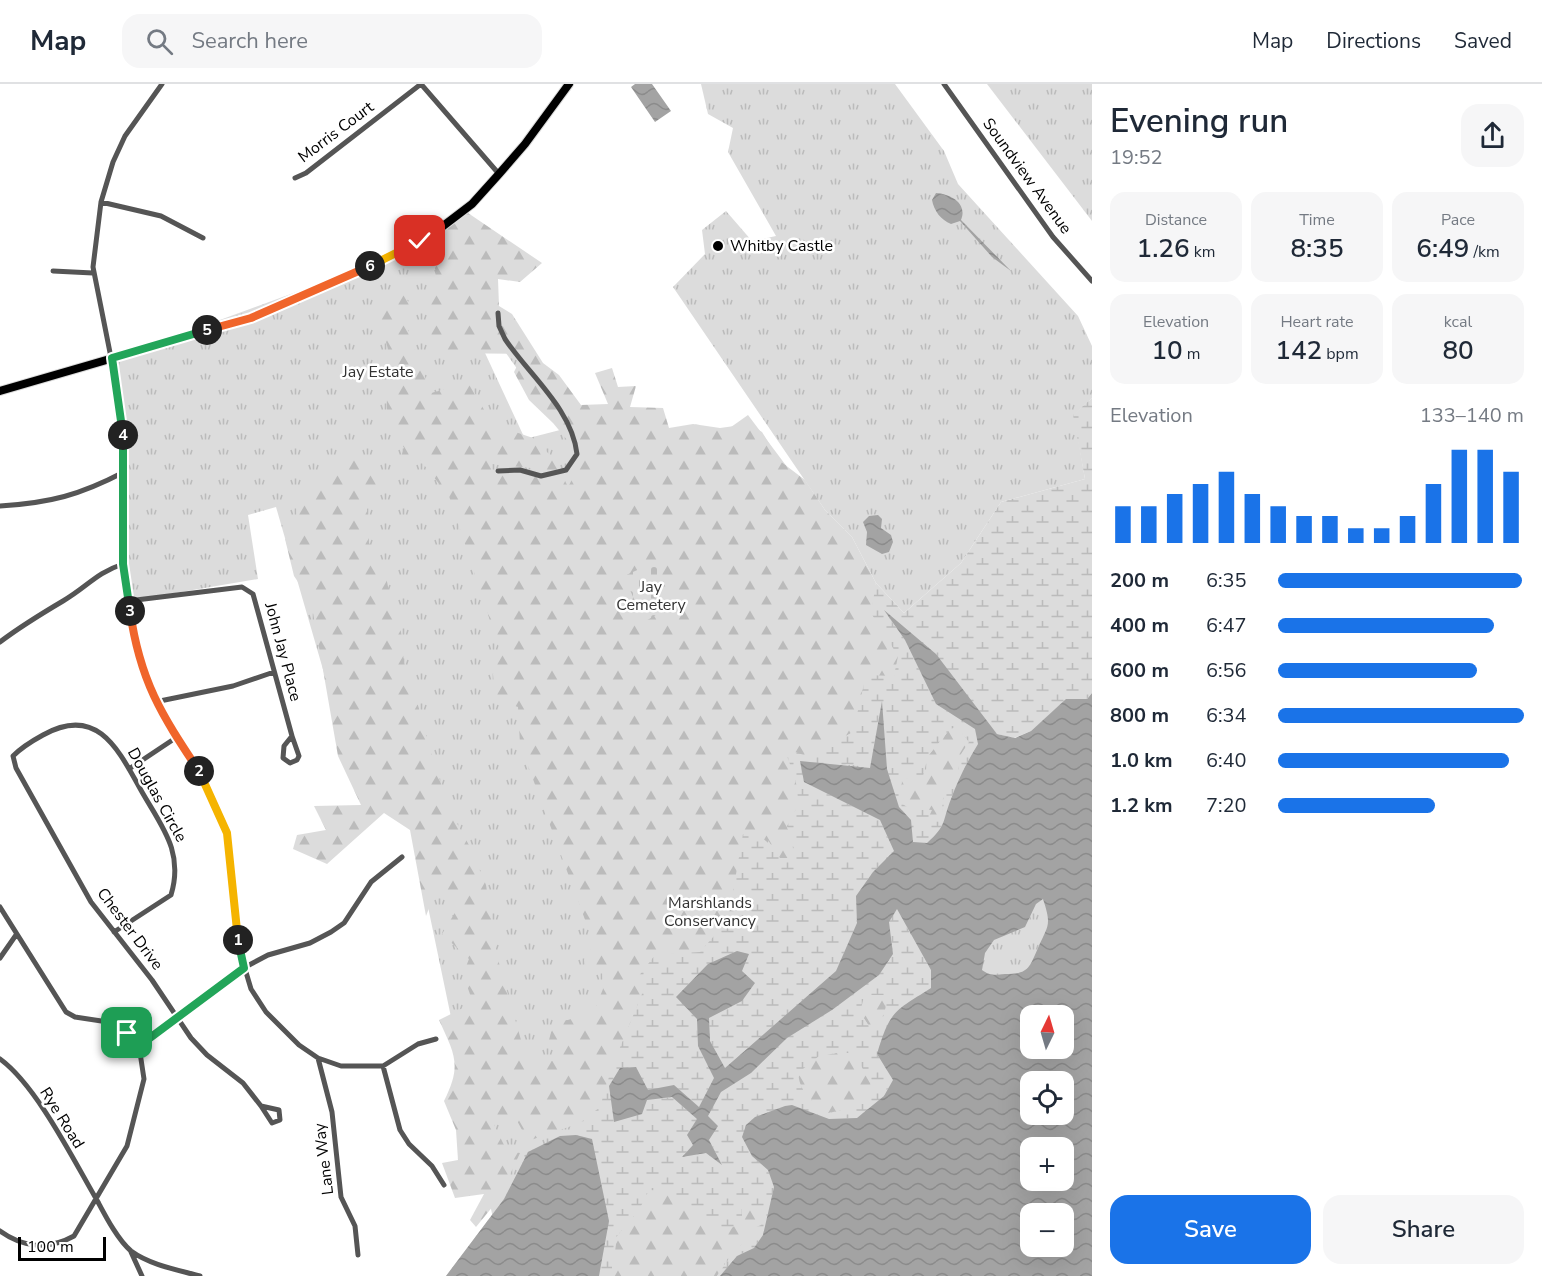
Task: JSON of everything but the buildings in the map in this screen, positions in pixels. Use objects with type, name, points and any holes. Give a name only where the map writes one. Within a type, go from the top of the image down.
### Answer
[{"type":"main road","points":[[0,390],[251,318],[390,257],[430,236],[460,214],[499,174],[525,144],[569,84]]},
{"type":"street","points":[[162,84],[125,136],[113,162],[101,202],[93,273],[123,418],[123,564],[141,664],[155,702],[200,771],[227,833],[236,929],[244,968],[251,989],[266,1012],[279,1027],[318,1058],[341,1066],[383,1066],[418,1044],[436,1039]]},
{"type":"street","points":[[421,84],[499,174]]},
{"type":"street","name":"Morris Court","points":[[295,178],[421,84]]},
{"type":"street","name":"Soundview Avenue","points":[[944,84],[1053,237],[1092,281]]},
{"type":"street","points":[[101,202],[161,216],[203,238]]},
{"type":"street","points":[[53,271],[93,273]]},
{"type":"street","points":[[498,313],[499,326],[505,339],[573,431],[578,453],[566,470],[542,476],[520,471],[498,471]]},
{"type":"street","points":[[0,506],[32,504],[86,491],[124,472]]},
{"type":"street","points":[[0,642],[33,617],[65,600],[103,571],[123,564]]},
{"type":"street","name":"John Jay Place","points":[[129,602],[220,589],[242,587],[249,590],[253,594],[299,756],[297,760],[290,762],[283,758],[282,751],[292,736]]},
{"type":"street","points":[[155,702],[233,686],[274,672]]},
{"type":"street","name":"Douglas Circle","points":[[21,748],[53,729],[74,723],[94,728],[105,736],[129,769],[172,844],[175,873],[171,895],[114,932]]},
{"type":"street","points":[[129,769],[177,737]]},
{"type":"street","name":"Chester Drive","points":[[21,748],[13,756],[16,768],[91,902],[207,1055],[243,1083],[261,1106]]},
{"type":"street","points":[[139,1046],[244,968],[268,955],[310,944],[344,923],[371,882],[402,857]]},
{"type":"street","points":[[0,907],[66,1012],[108,1022],[127,1033],[139,1046],[144,1079],[127,1146],[74,1236],[42,1247],[23,1243],[0,1231]]},
{"type":"street","points":[[0,958],[16,934]]},
{"type":"street","name":"Lane Way","points":[[318,1058],[332,1112],[341,1197],[355,1226],[358,1255]]},
{"type":"street","name":"Rye Road","points":[[0,1059],[12,1069],[46,1116],[130,1250]]},
{"type":"street","points":[[383,1066],[400,1130],[409,1144],[432,1166],[444,1185]]},
{"type":"street","points":[[130,1250],[143,1267],[200,1276]]},
{"type":"street","points":[[130,1250],[143,1267]]},
{"type":"green space","points":[[701,84],[895,84],[944,151],[958,184],[1078,316],[1092,346],[1092,398],[1074,415],[1085,479],[1001,502],[961,563],[904,613],[876,583],[852,537],[825,510],[673,287],[705,254],[702,230],[726,211],[752,241],[776,236],[728,152],[733,128],[708,114]]},
{"type":"green space","points":[[987,84],[1092,84],[1092,221]]},
{"type":"green space","points":[[468,213],[542,263],[520,282],[498,279],[499,306],[512,314],[543,363],[559,375],[581,405],[608,404],[595,373],[612,368],[618,387],[636,386],[630,407],[663,408],[669,428],[693,424],[720,428],[749,424],[762,432],[780,461],[805,480],[825,510],[852,537],[876,583],[871,614],[899,656],[894,676],[859,709],[853,732],[808,757],[787,756],[798,792],[796,808],[787,826],[793,848],[790,858],[780,859],[768,840],[735,888],[728,920],[700,952],[655,956],[626,1037],[612,1067],[600,1107],[580,1123],[528,1141],[515,1117],[494,1125],[507,1151],[520,1153],[498,1200],[476,1227],[470,1220],[484,1194],[455,1198],[442,1163],[458,1160],[456,1130],[444,1101],[453,1078],[454,1060],[439,1020],[473,1003],[463,974],[469,959],[442,934],[459,906],[436,890],[426,916],[410,830],[384,813],[327,864],[293,849],[297,835],[326,830],[314,806],[361,805],[338,756],[311,601],[294,576],[285,539],[297,535],[296,498],[313,489],[338,459],[360,460],[385,472],[367,509],[369,543],[385,571],[393,613],[401,632],[404,663],[448,807],[470,847],[486,885],[497,956],[527,1061],[554,1061],[559,1053],[549,1040],[554,1021],[568,1020],[594,1011],[603,989],[602,967],[586,967],[584,960],[594,944],[520,744],[518,707],[495,699],[493,674],[500,650],[449,496],[420,460],[398,466],[404,448],[387,409],[389,353],[382,332],[374,320],[403,293],[413,310],[405,322],[431,393],[469,383],[492,424],[533,438],[555,460],[568,487],[583,459],[553,423],[529,400],[514,372],[523,354],[441,353],[428,325],[429,297],[438,278],[427,244]],"holes":[[[492,464],[531,468],[531,478],[496,474],[492,471]]]},
{"type":"green space","name":"Marshlands Conservancy","points":[[444,235],[667,549],[578,519],[706,618],[638,493],[748,415],[1060,830],[1047,951],[775,1276],[505,1276],[408,811],[344,742],[276,507],[248,515],[258,579],[128,601],[110,352],[112,358],[127,354],[427,244],[430,236],[432,241]],"holes":[[[446,269],[560,429],[525,439]]]},
{"type":"green space","points":[[1092,398],[1092,693],[1087,699],[1066,700],[1031,731],[1014,738],[997,734],[885,612],[905,640],[936,704],[975,729],[978,744],[966,764],[943,823],[927,843],[913,843],[911,820],[899,807],[887,769],[881,704],[870,768],[847,764],[804,782],[880,820],[894,851],[873,872],[856,896],[857,923],[836,971],[725,1069],[710,1041],[709,1018],[742,1001],[742,971],[749,954],[697,1019],[698,1046],[714,1078],[699,1107],[674,1085],[647,1100],[672,1097],[697,1119],[693,1144],[683,1156],[706,1153],[721,1163],[707,1128],[708,1115],[715,1101],[724,1091],[754,1070],[785,1039],[870,981],[893,954],[889,921],[896,909],[931,970],[931,988],[898,1007],[877,1054],[893,1080],[883,1096],[873,1107],[850,1118],[837,1119],[823,1116],[792,1105],[746,1125],[743,1137],[752,1156],[768,1170],[774,1187],[763,1235],[754,1248],[737,1256],[720,1276],[717,1276],[737,1247],[754,1238],[754,1228],[761,1225],[761,1210],[742,1208],[742,1221],[730,1229],[702,1220],[672,1194],[649,1190],[639,1210],[617,1236],[612,1257],[612,1276],[446,1276],[504,1199],[528,1152],[560,1136],[576,1134],[580,1123],[600,1107],[612,1067],[642,994],[638,977],[655,955],[700,952],[728,920],[743,834],[761,837],[780,858],[790,858],[793,848],[787,826],[796,808],[798,792],[787,756],[796,752],[808,757],[853,732],[866,675],[894,676],[898,656],[871,613],[876,583],[904,613],[961,563],[1001,502],[1085,479],[1073,415]],"holes":[[[957,727],[969,742],[958,759],[959,775],[953,779],[946,790],[942,822],[927,821],[932,810],[911,808],[900,801],[902,779],[914,777],[922,780],[928,756],[950,729]],[[884,995],[886,1005],[884,1014],[871,1029],[860,1012],[864,997]],[[854,1053],[870,1082],[873,1093],[865,1094],[858,1103],[847,1109],[823,1114],[804,1092],[798,1073],[819,1056]]]},
{"type":"green space","name":"Jay Cemetery","points":[[655,562],[673,605],[644,622],[624,576]]},
{"type":"green space","points":[[957,727],[969,742],[958,759],[959,775],[942,802],[942,822],[926,822],[931,811],[911,808],[900,801],[902,779],[926,772],[928,756],[950,729]]},
{"type":"green space","points":[[884,995],[886,1005],[882,1018],[871,1029],[860,1013],[864,997]]},
{"type":"green space","points":[[854,1053],[870,1082],[873,1094],[848,1109],[823,1114],[804,1092],[797,1072],[819,1056]]},
{"type":"green space","points":[[648,1190],[673,1195],[710,1224],[730,1228],[741,1208],[761,1210],[763,1224],[756,1234],[734,1250],[717,1276],[612,1276],[617,1236],[639,1210]]},
{"type":"water","points":[[635,84],[652,84],[671,111],[655,122],[631,87]]},
{"type":"water","points":[[936,193],[947,195],[960,204],[963,214],[961,220],[1011,271],[992,257],[960,221],[951,224],[938,215],[932,200]]},
{"type":"water","points":[[878,515],[882,519],[881,528],[891,535],[893,542],[889,552],[882,554],[866,545],[867,532],[863,522],[869,516]]},
{"type":"water","points":[[884,610],[936,654],[997,734],[1015,738],[1031,731],[1066,699],[1087,699],[1092,693],[1092,1276],[720,1276],[737,1256],[754,1248],[763,1235],[774,1187],[768,1170],[752,1156],[742,1137],[746,1125],[755,1117],[792,1105],[829,1119],[857,1118],[884,1096],[893,1080],[877,1054],[886,1028],[895,1013],[931,988],[931,970],[897,909],[889,922],[893,954],[879,975],[832,1010],[787,1038],[751,1073],[721,1092],[708,1116],[718,1126],[709,1140],[722,1165],[706,1153],[682,1157],[693,1145],[687,1135],[697,1119],[672,1097],[647,1100],[642,1114],[614,1122],[609,1086],[620,1068],[636,1067],[648,1090],[674,1085],[699,1107],[714,1078],[698,1046],[697,1019],[676,997],[708,964],[737,951],[749,954],[742,971],[755,983],[742,1001],[709,1018],[710,1041],[725,1068],[836,971],[857,923],[856,896],[873,872],[894,851],[880,820],[804,782],[800,761],[870,768],[882,701],[887,769],[899,807],[911,820],[913,842],[927,843],[941,827],[966,764],[978,744],[975,729],[936,704],[905,640]],"holes":[[[1043,899],[1048,925],[1027,968],[1019,973],[995,975],[982,970],[985,953],[994,940],[1025,927],[1036,904]]]},
{"type":"water","points":[[576,1135],[592,1139],[609,1221],[599,1276],[446,1276],[504,1199],[528,1152],[560,1136]]},
{"type":"place","name":"Whitby Castle","points":[[718,246]]},
{"type":"route","points":[[127,1033],[139,1046],[234,973],[244,968],[236,929],[232,866],[227,833],[200,771],[153,698],[141,664],[132,626],[123,564],[123,418],[112,358],[251,318],[390,257],[420,241]]},
{"type":"park label","name":"Jay Estate","points":[[378,372]]}]
